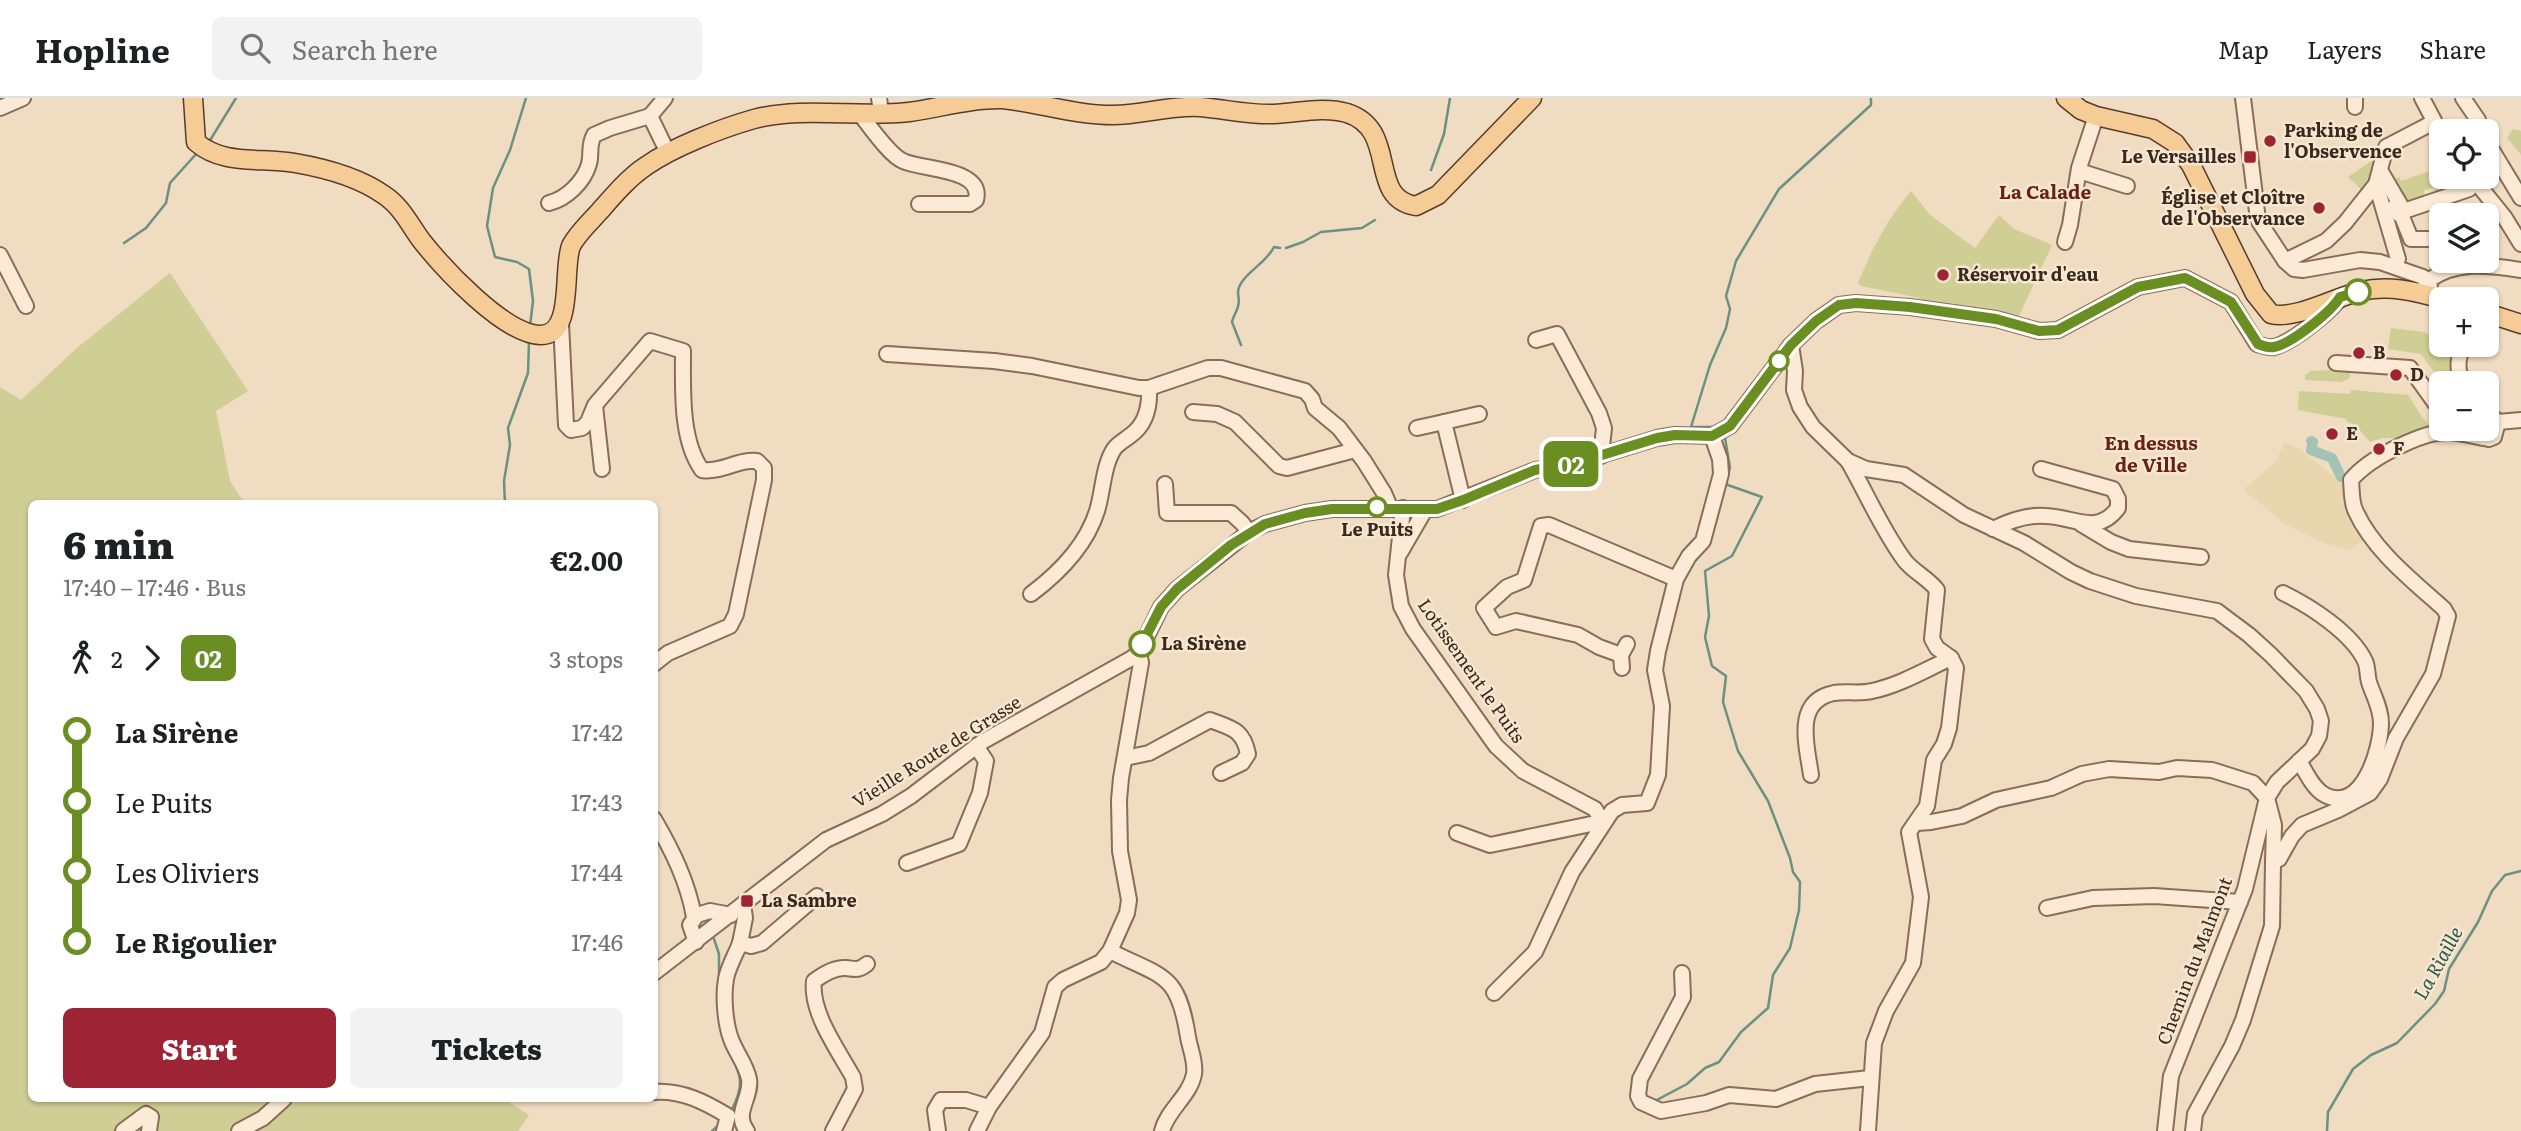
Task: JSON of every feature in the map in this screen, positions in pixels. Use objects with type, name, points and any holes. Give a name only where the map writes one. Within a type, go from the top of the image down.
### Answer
[{"type":"main road","points":[[193,98],[196,142],[205,150],[226,158],[294,163],[359,182],[379,191],[393,201],[423,243],[483,305],[505,323],[537,335],[549,334],[561,323],[565,311],[564,291],[572,246],[621,187],[645,167],[668,153],[754,119],[776,115],[859,113],[880,105],[907,113],[1000,98],[1110,115],[1181,107],[1255,114],[1331,104],[1364,122],[1379,145],[1391,193],[1397,200],[1416,206],[1438,195],[1532,98]]},
{"type":"main road","points":[[2066,98],[2081,110],[2153,129],[2175,143],[2191,165],[2255,294],[2271,314],[2288,315],[2340,297],[2386,288],[2429,295]]},
{"type":"main road","points":[[2499,317],[2521,324]]},
{"type":"street","points":[[0,108],[23,98]]},
{"type":"street","points":[[549,203],[570,194],[589,164],[589,149],[594,135],[650,117],[665,98]]},
{"type":"street","points":[[2243,98],[2258,220],[2285,261],[2294,269],[2303,270],[2360,260],[2380,262],[2423,277],[2429,287]]},
{"type":"street","points":[[2422,98],[2432,119]]},
{"type":"street","points":[[2463,98],[2476,119]]},
{"type":"street","points":[[859,113],[901,161],[960,175],[974,186],[978,193],[976,201],[970,204],[919,204]]},
{"type":"street","points":[[2065,242],[2079,171],[2096,116]]},
{"type":"street","points":[[650,117],[668,153]]},
{"type":"street","points":[[2398,259],[2381,178],[2386,147],[2429,131]]},
{"type":"street","points":[[2499,162],[2521,198]]},
{"type":"street","points":[[2079,171],[2127,186]]},
{"type":"street","points":[[2285,261],[2326,241],[2345,223],[2381,178]]},
{"type":"street","points":[[2381,178],[2404,211],[2469,189]]},
{"type":"street","points":[[2381,178],[2411,239],[2428,239]]},
{"type":"street","points":[[2482,189],[2505,218],[2521,244]]},
{"type":"street","points":[[0,255],[26,306]]},
{"type":"street","points":[[2440,287],[2450,269],[2482,265],[2521,270]]},
{"type":"street","points":[[1494,993],[1535,952],[1572,872],[1612,811],[1622,805],[1647,803],[1658,775],[1662,718],[1655,670],[1676,579],[1689,556],[1703,541],[1721,474],[1720,459],[1712,436],[1730,426],[1791,345],[1816,321],[1839,305],[1856,303],[1910,307],[1996,319],[2039,331],[2058,330],[2138,287],[2185,278],[2231,302],[2258,344],[2273,347],[2292,338],[2319,318],[2340,297]]},
{"type":"street","points":[[561,323],[566,425],[571,430],[582,428],[588,422],[595,405],[650,341],[683,351],[684,411],[694,460],[702,470],[711,472],[746,460],[757,461],[764,468],[764,480],[742,587],[736,614],[730,626],[668,653],[658,661]]},
{"type":"street","points":[[1536,340],[1557,334],[1599,413],[1604,428],[1601,456]]},
{"type":"street","name":"Chemin du Malmont","points":[[1791,345],[1795,372],[1794,390],[1800,407],[1813,427],[1848,461],[1866,469],[1904,475],[1964,515],[2024,543],[2090,581],[2136,596],[2217,611],[2249,635],[2306,691],[2317,709],[2321,721],[2319,736],[2312,749],[2277,782],[2267,799],[2240,902],[2171,1076],[2165,1131]]},
{"type":"street","points":[[887,354],[994,361],[1089,376],[1139,388],[1149,388],[1214,367],[1232,369],[1300,388],[1311,398],[1320,414],[1339,428],[1397,508]]},
{"type":"street","points":[[2336,363],[2410,368],[2429,395]]},
{"type":"street","points":[[1031,594],[1059,573],[1086,535],[1096,514],[1110,458],[1118,443],[1140,428],[1150,402],[1149,388]]},
{"type":"street","points":[[595,405],[602,469]]},
{"type":"street","points":[[1193,412],[1217,414],[1234,422],[1279,466],[1287,468],[1355,450]]},
{"type":"street","points":[[1417,428],[1479,414]]},
{"type":"street","points":[[2499,418],[2521,420]]},
{"type":"street","points":[[1444,422],[1463,500]]},
{"type":"street","name":"Vieille Route de Grasse","points":[[658,970],[826,840],[882,814],[911,796],[976,746],[1132,659],[1139,652],[1161,607],[1177,589],[1195,572],[1249,532],[1265,524],[1332,509],[1425,510],[1463,500],[1523,474],[1675,435],[1712,436]]},
{"type":"street","points":[[2273,862],[2279,859],[2292,836],[2302,825],[2370,793],[2380,779],[2396,738],[2433,674],[2448,616],[2444,609],[2388,557],[2371,536],[2354,510],[2351,480],[2370,462],[2417,439],[2429,437]]},
{"type":"street","points":[[1848,461],[1892,542],[1907,563],[1929,579],[1937,590],[1932,639],[1956,667],[1949,728],[1934,760],[1927,806],[1909,832],[1921,897],[1913,963],[1886,1011],[1874,1043],[1868,1131]]},
{"type":"street","points":[[1993,529],[2008,521],[2031,516],[2091,524],[2104,522],[2118,508],[2118,499],[2113,489],[2041,470]]},
{"type":"street","points":[[1165,484],[1167,513],[1231,513],[1249,532]]},
{"type":"street","name":"Lotissement le Puits","points":[[1397,508],[1396,575],[1401,606],[1413,629],[1496,746],[1523,771],[1595,808],[1600,818],[1596,823],[1490,845],[1457,833]]},
{"type":"street","points":[[1397,557],[1425,510]]},
{"type":"street","points":[[2077,521],[2111,542],[2129,549],[2201,557]]},
{"type":"street","points":[[1623,656],[1578,635],[1516,621],[1496,627],[1485,608],[1507,587],[1524,580],[1541,526],[1549,525],[1676,579]]},
{"type":"street","points":[[2283,593],[2314,609],[2357,649],[2366,663],[2381,721],[2379,746],[2368,775],[2358,790],[2343,798],[2325,795],[2313,784],[2299,761]]},
{"type":"street","points":[[977,1131],[989,1107],[1042,1033],[1055,986],[1063,979],[1101,962],[1110,951],[1124,920],[1129,900],[1120,851],[1121,778],[1141,663],[1139,652]]},
{"type":"street","points":[[1811,775],[1804,727],[1807,715],[1821,698],[1834,693],[1868,692],[1894,686],[1951,658]]},
{"type":"street","points":[[1125,758],[1149,753],[1210,720],[1240,733],[1248,754],[1242,763],[1221,773]]},
{"type":"street","points":[[907,863],[959,844],[984,777],[986,761],[976,746]]},
{"type":"street","points":[[1917,822],[1955,818],[1996,800],[2051,788],[2082,774],[2109,769],[2159,772],[2177,768],[2212,770],[2253,783],[2267,799],[2274,825],[2272,926],[2243,1020],[2195,1114],[2193,1131]]},
{"type":"street","points":[[658,826],[670,846],[700,915]]},
{"type":"street","points":[[740,943],[751,946],[762,943],[817,896]]},
{"type":"street","points":[[2047,908],[2093,898],[2154,896],[2240,902]]},
{"type":"street","points":[[743,904],[745,918],[740,943],[726,979],[726,1023],[749,1080],[748,1094],[741,1110],[747,1131]]},
{"type":"street","points":[[696,942],[690,925],[700,915],[722,912],[731,915]]},
{"type":"street","points":[[1110,951],[1168,980],[1181,1001],[1194,1074],[1162,1131]]},
{"type":"street","points":[[833,1131],[855,1089],[853,1077],[817,1009],[812,992],[814,981],[837,969],[860,970],[867,964]]},
{"type":"street","points":[[1682,973],[1683,997],[1640,1079],[1638,1096],[1641,1102],[1661,1111],[1706,1103],[1729,1095],[1776,1099],[1815,1084],[1870,1078]]},
{"type":"street","points":[[658,1092],[701,1099],[728,1116],[724,1131]]},
{"type":"street","points":[[938,1131],[935,1110],[941,1100],[965,1100],[989,1107]]},
{"type":"street","points":[[239,1131],[263,1118],[281,1102]]},
{"type":"street","points":[[123,1131],[146,1114],[151,1117],[149,1131]]},
{"type":"shaded area","points":[[2513,129],[2521,131],[2521,155],[2507,138]]},
{"type":"shaded area","points":[[2377,157],[2363,191],[2348,177]]},
{"type":"shaded area","points":[[2429,171],[2429,189],[2423,191],[2425,195],[2419,197],[2422,205],[2404,211],[2391,180],[2399,177],[2401,181]]},
{"type":"shaded area","points":[[1911,191],[1930,215],[1975,248],[1999,215],[2014,229],[2052,245],[2018,318],[1987,310],[1927,304],[1920,298],[1861,286],[1858,283],[1881,235]]},
{"type":"shaded area","points":[[170,273],[248,391],[216,411],[230,481],[242,500],[28,500],[28,1102],[509,1102],[529,1115],[518,1131],[0,1131],[0,387],[21,400],[78,347]]},
{"type":"shaded area","points":[[2391,328],[2424,332],[2429,335],[2429,357],[2460,357],[2461,371],[2433,371],[2421,354],[2388,349]]},
{"type":"shaded area","points":[[2311,371],[2350,371],[2350,378],[2342,382],[2305,380],[2305,375]]},
{"type":"shaded area","points":[[2351,390],[2408,395],[2429,424],[2429,433],[2404,438],[2382,438],[2370,442],[2356,426],[2346,421],[2347,419],[2298,410],[2299,391],[2350,394]]},
{"type":"shaded area","points":[[2284,442],[2298,448],[2344,485],[2351,485],[2370,535],[2349,550],[2326,544],[2285,524],[2244,490],[2277,461]]},
{"type":"waterway","points":[[209,142],[236,98]]},
{"type":"waterway","points":[[526,98],[510,150],[493,188],[487,226],[495,257],[517,262],[529,269],[533,301],[530,326]]},
{"type":"waterway","points":[[1431,170],[1444,134],[1450,98]]},
{"type":"waterway","points":[[1713,427],[1691,427],[1710,365],[1726,328],[1730,309],[1726,296],[1736,261],[1779,189],[1871,105],[1871,98]]},
{"type":"waterway","points":[[124,243],[146,228],[166,203],[170,183],[197,153]]},
{"type":"waterway","points":[[1286,248],[1321,232],[1362,228],[1375,220]]},
{"type":"waterway","points":[[1241,345],[1232,322],[1239,303],[1239,288],[1247,275],[1274,247],[1280,248]]},
{"type":"waterway","points":[[505,500],[504,481],[510,445],[508,428],[528,373],[529,342]]},
{"type":"waterway","points":[[1725,438],[1730,468],[1727,478]]},
{"type":"waterway","points":[[2311,441],[2311,450],[2332,458],[2341,477]]},
{"type":"waterway","points":[[1653,1102],[1687,1084],[1705,1068],[1719,1062],[1741,1032],[1768,1008],[1773,975],[1790,948],[1799,910],[1800,882],[1793,872],[1768,801],[1738,751],[1723,702],[1726,676],[1712,666],[1705,637],[1709,616],[1705,571],[1732,556],[1762,497],[1725,484]]},
{"type":"waterway","name":"La Riaille","points":[[2327,1131],[2328,1112],[2353,1069],[2371,1055],[2397,1043],[2435,1004],[2444,991],[2449,969],[2478,922],[2492,891],[2505,875],[2521,871]]},
{"type":"waterway","points":[[714,939],[719,954],[719,985]]},
{"type":"waterway","points":[[720,1023],[739,1075],[738,1097],[731,1111]]},
{"type":"waterway","points":[[712,1131],[720,1124]]},
{"type":"bus line","name":"02","points":[[1142,644],[1161,607],[1177,589],[1231,545],[1265,524],[1332,509],[1437,509],[1535,470],[1576,463],[1657,438],[1719,434],[1730,426],[1791,345],[1816,321],[1839,305],[1856,303],[1910,307],[1996,319],[2039,331],[2058,330],[2138,287],[2185,278],[2231,302],[2258,344],[2273,347],[2292,338],[2319,318],[2340,297],[2358,292]]},
{"type":"place","name":"Parking de l'Observence","points":[[2270,141]]},
{"type":"place","name":"Le Versailles","points":[[2250,157]]},
{"type":"place","name":"Église et Cloître de l'Observance","points":[[2319,208]]},
{"type":"place","name":"Réservoir d'eau","points":[[1943,275]]},
{"type":"place","name":"B","points":[[2359,353]]},
{"type":"place","name":"D","points":[[2396,375]]},
{"type":"place","name":"E","points":[[2332,434]]},
{"type":"place","name":"F","points":[[2379,449]]},
{"type":"place","name":"Le Puits","points":[[1377,507]]},
{"type":"place","name":"La Sirène","points":[[1142,644]]},
{"type":"place","name":"La Sambre","points":[[747,901]]},
{"type":"district","name":"La Calade","points":[[2045,192]]},
{"type":"district","name":"En dessus de Ville","points":[[2151,454]]}]
